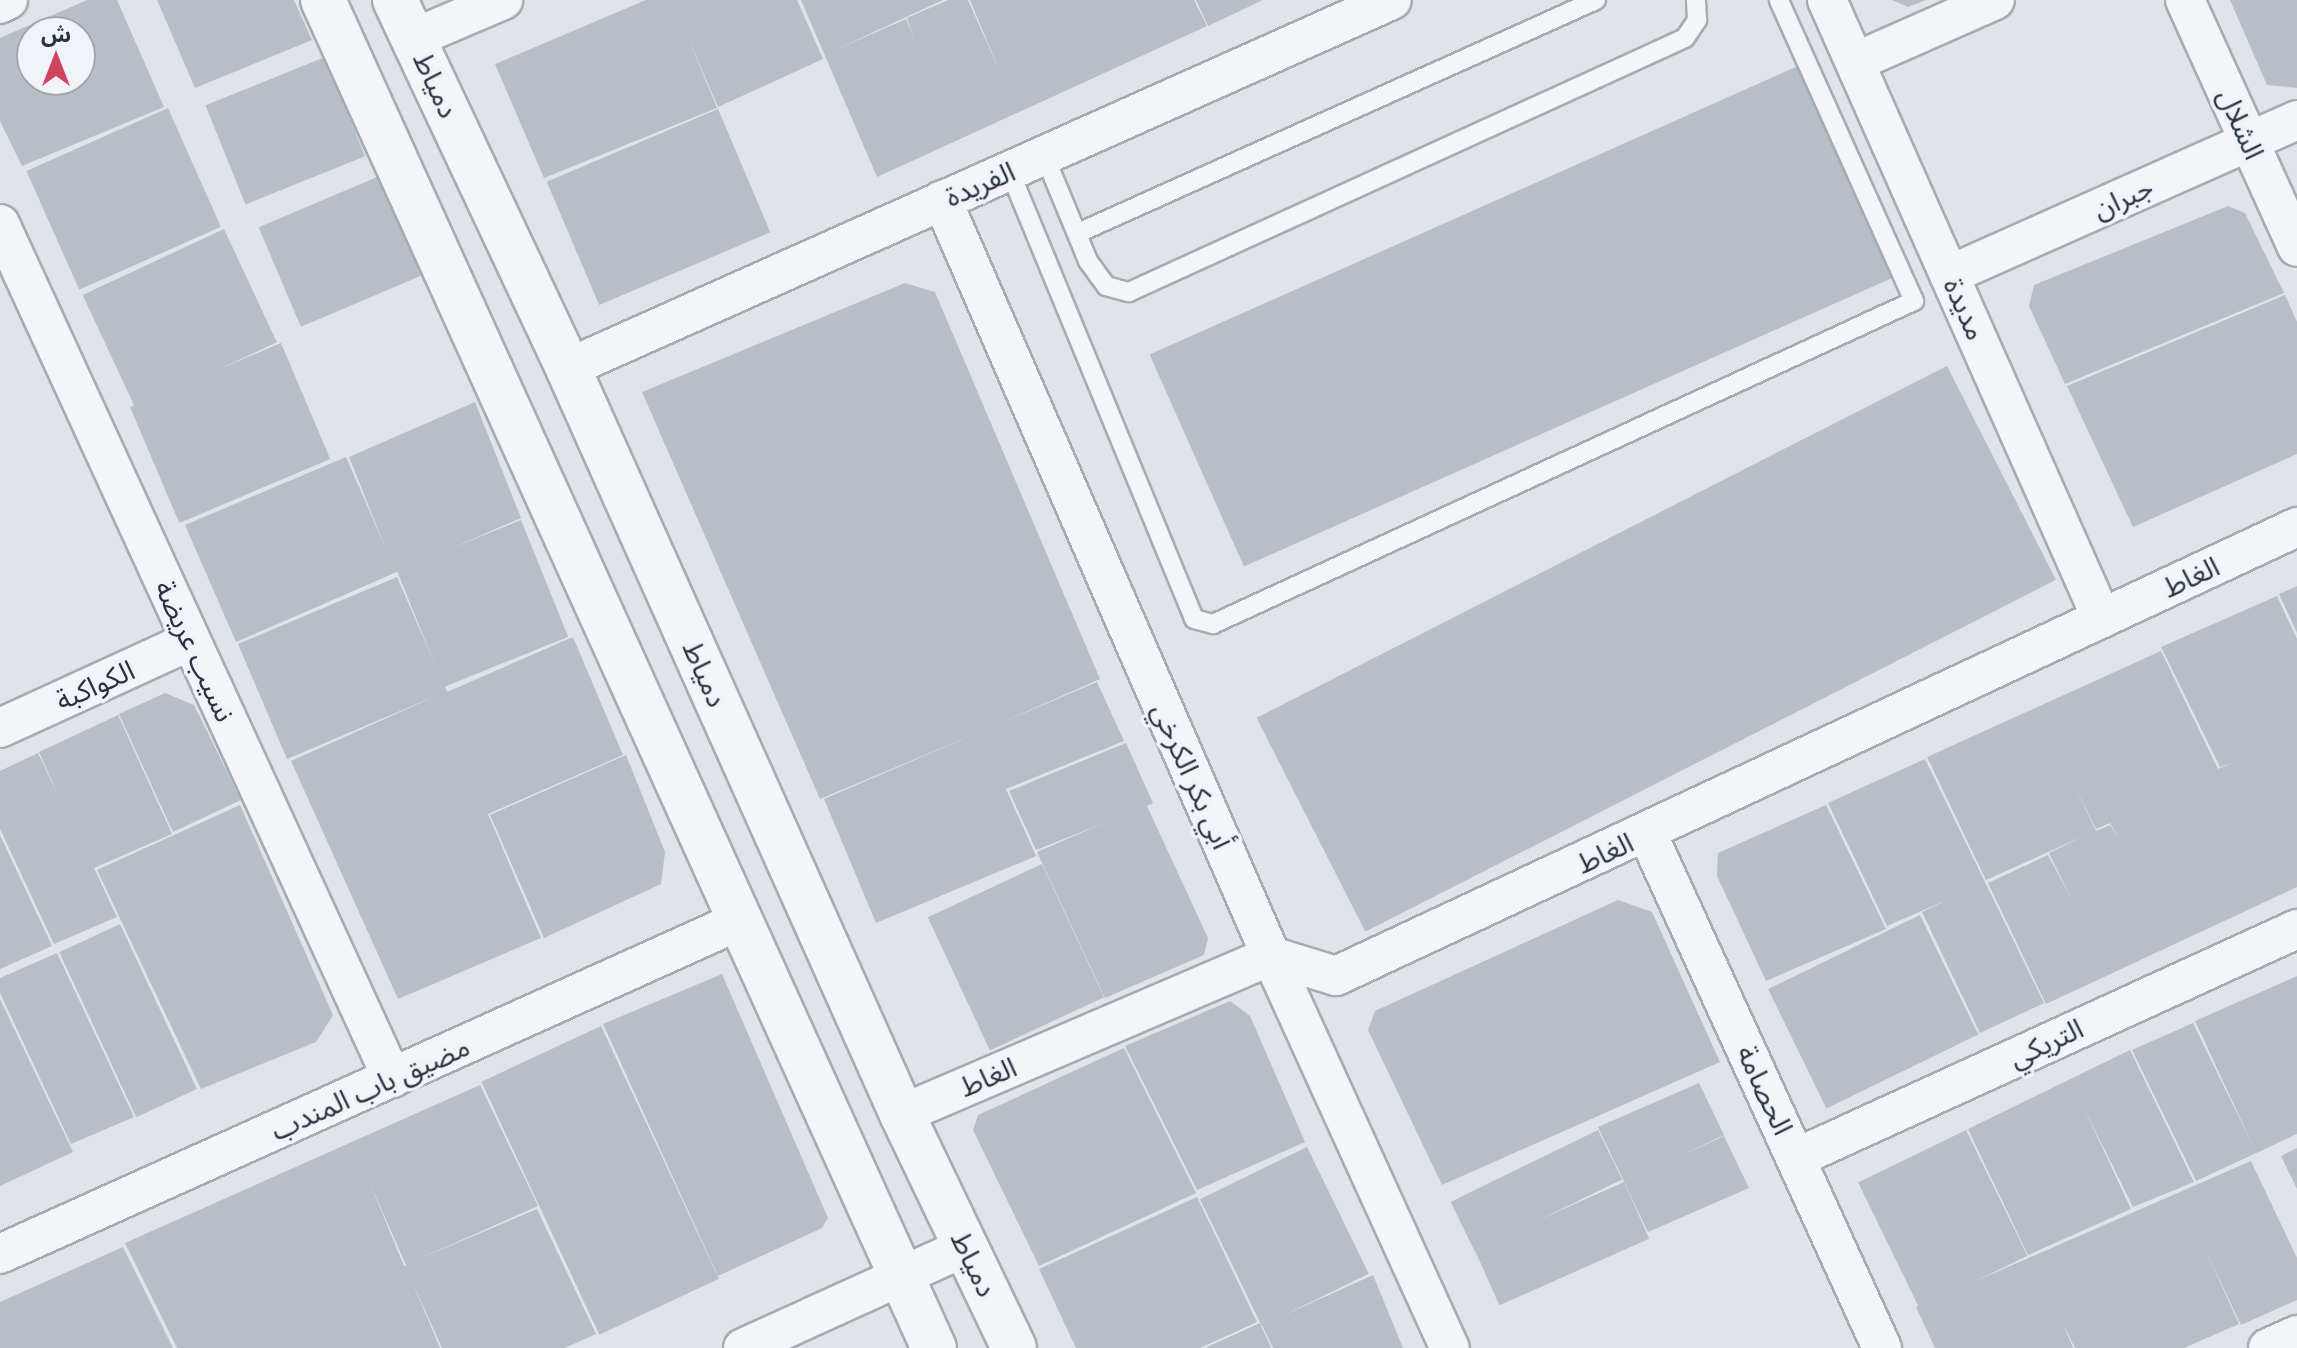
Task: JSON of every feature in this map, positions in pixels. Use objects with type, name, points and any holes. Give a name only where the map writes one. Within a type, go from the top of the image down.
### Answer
[{"type":"street","points":[[0,4],[8,0]]},
{"type":"street","points":[[323,0],[899,1277],[934,1348]]},
{"type":"street","points":[[404,19],[503,0]]},
{"type":"street","name":"الفريدة","points":[[568,368],[1392,0]]},
{"type":"street","name":"مديدة","points":[[1827,0],[2102,619]]},
{"type":"street","points":[[1855,62],[1995,0]]},
{"type":"street","name":"الشلال","points":[[2185,0],[2297,247]]},
{"type":"street","name":"دمياط","points":[[404,19],[568,368],[902,1114],[1014,1348]]},
{"type":"street","name":"جبران","points":[[1949,275],[2297,120]]},
{"type":"street","name":"أبي بكر الكرخي","points":[[942,200],[1271,956],[1450,1348]]},
{"type":"street","name":"نسيب عريضة","points":[[0,224],[392,1078]]},
{"type":"street","name":"الغاط","points":[[902,1114],[1271,956],[1336,976],[2297,527]]},
{"type":"street","name":"الكواكبة","points":[[0,728],[190,641]]},
{"type":"street","name":"الحصامة","points":[[1647,833],[1882,1348]]},
{"type":"street","name":"مضيق باب المندب","points":[[0,1254],[739,921]]},
{"type":"street","name":"التريكي","points":[[1796,1158],[2297,929]]},
{"type":"street","points":[[743,1348],[966,1247]]},
{"type":"street","points":[[2268,1348],[2297,1335]]},
{"type":"lane","points":[[1078,233],[1596,0]]},
{"type":"lane","points":[[1045,157],[1078,233],[1106,286],[1129,292],[1685,38],[1697,20],[1696,0]]},
{"type":"lane","points":[[1010,172],[1194,619],[1213,624],[1914,301],[1779,0]]},
{"type":"building","points":[[87,0],[117,0],[164,107],[22,166],[0,121],[0,38],[16,31],[16,96],[96,96],[96,16],[50,16]]},
{"type":"building","points":[[157,0],[294,0],[312,40],[195,88]]},
{"type":"building","points":[[646,0],[797,0],[823,59],[718,107],[687,35],[717,108],[544,178],[495,64]]},
{"type":"building","points":[[801,0],[943,0],[835,50],[906,19],[914,38],[907,18],[948,0],[968,0],[1000,72],[970,0],[1194,0],[1207,26],[877,177]]},
{"type":"building","points":[[1196,0],[1263,0],[1208,26]]},
{"type":"building","points":[[1892,0],[1926,0],[1908,7]]},
{"type":"building","points":[[2230,0],[2297,0],[2297,88],[2267,85]]},
{"type":"building","points":[[325,57],[365,156],[245,205],[205,105]]},
{"type":"building","points":[[1800,65],[1894,277],[1244,567],[1150,355]]},
{"type":"building","points":[[168,108],[221,227],[79,290],[26,171]]},
{"type":"building","points":[[718,109],[770,232],[599,305],[547,182]]},
{"type":"building","points":[[382,175],[424,274],[301,327],[259,227]]},
{"type":"building","points":[[2228,206],[2245,213],[2284,293],[2065,384],[2029,306],[2034,285]]},
{"type":"building","points":[[224,229],[277,342],[135,408],[83,295]]},
{"type":"building","points":[[905,283],[935,292],[1100,679],[1001,723],[1097,682],[1124,741],[1006,789],[1036,856],[876,923],[824,799],[982,731],[820,799],[642,392]]},
{"type":"building","points":[[2285,295],[2297,322],[2297,454],[2133,527],[2067,386]]},
{"type":"building","points":[[281,343],[330,459],[179,523],[130,407]]},
{"type":"building","points":[[1947,366],[2056,580],[1365,932],[1256,718]]},
{"type":"building","points":[[475,402],[521,518],[236,642],[185,525],[346,457],[386,549],[349,457]]},
{"type":"building","points":[[521,520],[568,637],[444,687],[397,570]]},
{"type":"building","points":[[397,577],[447,692],[573,637],[623,755],[488,814],[541,938],[398,999],[291,761],[438,695],[287,759],[238,644]]},
{"type":"building","points":[[2297,586],[2297,633],[2279,594]]},
{"type":"building","points":[[2277,596],[2297,639],[2297,887],[2046,1004],[1988,883],[2048,855],[2072,900],[2049,853],[2084,836],[1986,880],[1927,757],[2161,651],[2218,769],[2232,763],[2220,767],[2161,647]],"holes":[[[2074,785],[2096,829],[2110,823],[2119,840],[2110,825],[2096,831]]]},
{"type":"building","points":[[165,693],[194,705],[241,800],[173,832],[119,714]]},
{"type":"building","points":[[118,715],[172,834],[94,868],[117,917],[54,944],[0,829],[0,771],[38,753],[60,799],[39,752]]},
{"type":"building","points":[[1126,743],[1153,803],[1147,806],[1208,938],[1204,955],[1105,998],[1037,852],[1104,823],[1036,850],[1009,791]]},
{"type":"building","points":[[626,755],[665,852],[661,884],[544,938],[490,815]]},
{"type":"building","points":[[1925,759],[2044,1003],[1980,1033],[1922,912],[1949,899],[1887,926],[1828,803]]},
{"type":"building","points":[[240,805],[333,1015],[316,1042],[201,1089],[97,870]]},
{"type":"building","points":[[1826,805],[1886,929],[1766,981],[1717,876],[1718,853]]},
{"type":"building","points":[[0,835],[52,946],[0,969]]},
{"type":"building","points":[[1042,864],[1104,997],[990,1050],[928,917]]},
{"type":"building","points":[[1618,900],[1652,912],[1720,1062],[1442,1185],[1368,1030],[1375,1011]]},
{"type":"building","points":[[1920,915],[1978,1035],[1826,1109],[1768,989]]},
{"type":"building","points":[[120,924],[197,1089],[136,1117],[59,952]]},
{"type":"building","points":[[57,953],[134,1117],[71,1144],[0,993],[0,978]]},
{"type":"building","points":[[722,974],[828,1218],[822,1228],[718,1276],[603,1024]]},
{"type":"building","points":[[2297,976],[2297,1134],[2196,1181],[2132,1050],[2193,1023],[2255,1150],[2195,1021]]},
{"type":"building","points":[[0,999],[73,1152],[0,1186]]},
{"type":"building","points":[[1230,1001],[1250,1016],[1305,1142],[1197,1190],[1125,1046]]},
{"type":"building","points":[[601,1026],[719,1279],[599,1335],[481,1082]]},
{"type":"building","points":[[1124,1048],[1196,1193],[1039,1266],[973,1130],[978,1115]]},
{"type":"building","points":[[2130,1050],[2194,1182],[2133,1207],[2083,1106],[2131,1209],[2028,1255],[1968,1129]]},
{"type":"building","points":[[1699,1083],[1724,1135],[1680,1156],[1724,1136],[1749,1188],[1648,1232],[1598,1127]]},
{"type":"building","points":[[480,1085],[538,1206],[412,1262],[537,1209],[596,1334],[565,1348],[442,1348],[411,1279],[440,1348],[177,1348],[125,1243]],"holes":[[[369,1181],[406,1265],[404,1266]]]},
{"type":"building","points":[[1598,1130],[1622,1179],[1475,1251],[1451,1202]]},
{"type":"building","points":[[1966,1130],[2027,1256],[1920,1308],[1858,1183]]},
{"type":"building","points":[[1307,1147],[1369,1274],[1262,1326],[1200,1199]]},
{"type":"building","points":[[2297,1148],[2297,1189],[2281,1156]]},
{"type":"building","points":[[2251,1161],[2297,1258],[2297,1300],[2241,1325],[2204,1247],[2239,1324],[2184,1348],[2075,1348],[2063,1324],[2073,1348],[1935,1348],[1916,1307]]},
{"type":"building","points":[[1624,1182],[1649,1239],[1499,1305],[1474,1249]]},
{"type":"building","points":[[1197,1197],[1257,1322],[1200,1348],[1076,1348],[1039,1269]]},
{"type":"building","points":[[123,1247],[173,1348],[0,1348],[0,1302]]},
{"type":"building","points":[[1373,1275],[1403,1348],[1273,1348],[1262,1325]]},
{"type":"building","points":[[1260,1323],[1271,1348],[1205,1348]]}]
